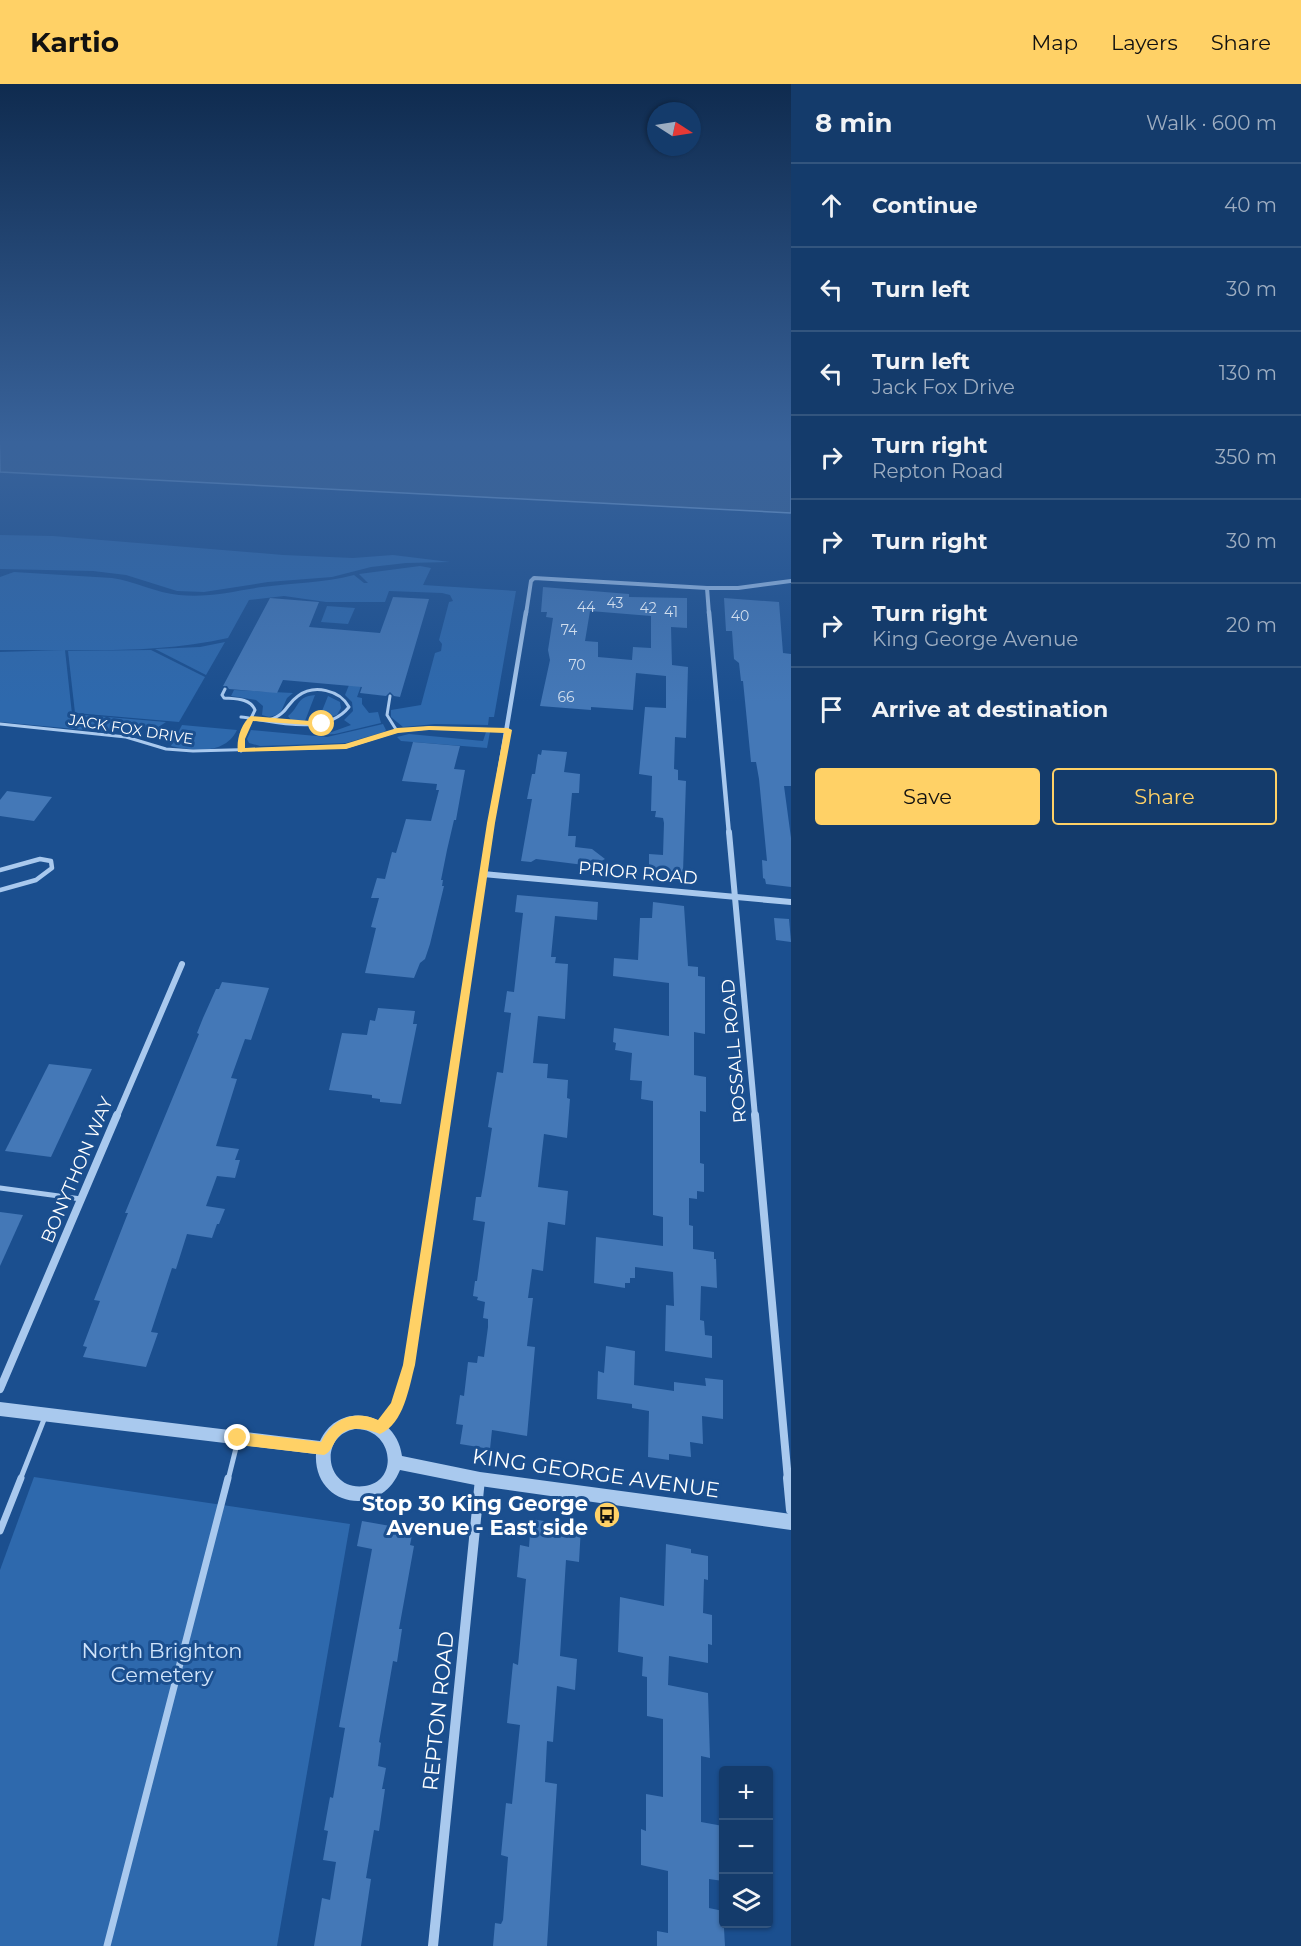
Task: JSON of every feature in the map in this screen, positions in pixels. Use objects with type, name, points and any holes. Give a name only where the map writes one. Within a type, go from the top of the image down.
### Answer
[{"type":"street","points":[[380,1428],[397,1404],[409,1365],[483,874],[531,581],[534,578],[546,577],[738,588],[791,581]]},
{"type":"street","name":"ROSSALL ROAD","points":[[707,588],[791,1510]]},
{"type":"street","name":"PRIOR ROAD","points":[[483,874],[791,902]]},
{"type":"street","name":"BONYTHON WAY","points":[[0,1389],[182,964]]},
{"type":"street","points":[[0,1409],[324,1448]]},
{"type":"street","points":[[362,1422],[380,1428],[390,1438],[395,1450],[395,1462],[391,1474],[378,1487],[360,1494],[347,1492],[336,1486],[323,1467],[324,1448],[333,1432],[344,1425],[362,1422]]},
{"type":"street","name":"KING GEORGE AVENUE","points":[[395,1462],[480,1479],[791,1522]]},
{"type":"street","name":"REPTON ROAD","points":[[433,1946],[480,1479]]},
{"type":"lane","points":[[225,689],[222,694],[224,698],[247,701],[254,705],[255,710],[241,739],[241,751]]},
{"type":"lane","points":[[241,717],[269,720],[322,724],[336,721],[346,713],[349,707],[340,695],[323,691],[305,692],[294,699],[288,712],[269,720]]},
{"type":"lane","points":[[390,696],[385,712],[388,722],[397,731]]},
{"type":"lane","name":"JACK FOX DRIVE","points":[[0,724],[126,737],[166,749],[193,751],[346,747],[397,731],[456,728],[508,730]]},
{"type":"lane","points":[[0,870],[40,859],[51,861],[52,868],[48,874],[37,880],[0,890]]},
{"type":"lane","points":[[0,1188],[81,1199]]},
{"type":"lane","points":[[0,1531],[46,1415]]},
{"type":"lane","points":[[107,1946],[238,1438]]},
{"type":"green space","points":[[0,535],[53,536],[283,555],[353,558],[393,555],[450,562],[371,567],[332,577],[268,582],[204,592],[177,591],[126,575],[93,571],[0,569]]},
{"type":"green space","points":[[420,566],[431,568],[423,585],[516,591],[494,717],[489,717],[488,725],[435,724],[403,727],[391,717],[391,710],[421,705],[435,653],[441,651],[442,644],[439,640],[449,602],[453,601],[450,595],[442,593],[389,591],[385,602],[326,602],[284,596],[249,600],[228,638],[172,647],[114,650],[0,650],[0,577],[14,572],[112,578],[170,594],[201,596],[354,575],[364,583],[368,583],[359,574]]},
{"type":"green space","points":[[327,606],[355,608],[348,624],[321,622]]},
{"type":"green space","points":[[225,642],[206,675],[155,649],[200,647]]},
{"type":"green space","points":[[65,650],[72,714],[166,722],[157,728],[116,725],[107,732],[0,722],[0,652]]},
{"type":"green space","points":[[151,650],[205,677],[179,722],[75,713],[68,651]]},
{"type":"green space","points":[[349,685],[361,686],[357,697],[362,698],[362,704],[369,713],[378,712],[381,723],[335,734],[320,735],[322,728],[326,734],[351,725],[344,720],[353,711],[352,702],[345,695]]},
{"type":"green space","points":[[234,690],[293,693],[287,698],[280,714],[269,717],[262,715],[263,706],[256,700],[231,696]]},
{"type":"green space","points":[[315,695],[305,721],[291,720],[288,716],[301,700]]},
{"type":"green space","points":[[328,696],[340,702],[341,708],[337,715],[318,721]]},
{"type":"green space","points":[[383,724],[386,730],[384,732],[346,743],[260,746],[249,743],[247,739],[251,730],[327,737]]},
{"type":"green space","points":[[182,725],[237,730],[225,744],[217,747],[199,750],[171,746]]},
{"type":"green space","points":[[486,732],[490,732],[487,748],[401,741],[397,737],[409,734],[483,741]]},
{"type":"green space","name":"North Brighton Cemetery","points":[[34,1477],[350,1524],[277,1946],[0,1946],[0,1570]]},
{"type":"building","points":[[543,587],[629,594],[629,597],[687,598],[687,628],[671,627],[672,665],[688,667],[686,738],[675,737],[674,769],[678,770],[678,780],[686,781],[683,872],[649,870],[649,854],[663,855],[664,823],[663,818],[655,817],[656,811],[651,811],[652,776],[639,774],[645,707],[666,708],[666,676],[636,673],[633,710],[591,707],[591,710],[540,706],[550,660],[548,650],[553,618],[546,617],[547,612],[541,612]],"holes":[[[590,611],[651,616],[651,648],[633,647],[632,660],[598,657],[598,642],[585,641]]]},
{"type":"building","points":[[393,597],[429,599],[400,697],[390,692],[386,696],[360,693],[362,687],[283,680],[277,693],[229,689],[223,686],[270,598],[319,602],[309,627],[380,633]]},
{"type":"building","points":[[724,598],[779,602],[783,653],[791,654],[791,786],[784,786],[791,838],[791,887],[766,884],[763,878],[762,860],[767,861],[759,779],[756,762],[751,762],[743,681],[741,681],[739,663],[734,659],[732,631],[726,631]]},
{"type":"building","points":[[413,742],[460,746],[454,769],[465,770],[456,820],[454,820],[441,880],[444,886],[430,944],[425,959],[420,963],[414,978],[365,973],[376,928],[371,927],[379,898],[371,898],[377,878],[385,879],[392,852],[396,853],[406,819],[431,821],[439,790],[436,790],[437,784],[402,781]]},
{"type":"building","points":[[542,750],[567,752],[564,772],[580,774],[579,793],[572,793],[568,836],[576,836],[575,847],[592,849],[605,859],[592,866],[536,859],[531,862],[521,861],[532,799],[527,799],[532,774],[535,774],[538,754],[541,755]]},
{"type":"building","points":[[7,791],[52,797],[34,821],[0,816],[0,800]]},
{"type":"building","points":[[517,895],[598,902],[597,920],[555,916],[551,957],[556,957],[555,963],[568,964],[565,1019],[538,1016],[533,1063],[548,1064],[547,1078],[568,1080],[567,1098],[570,1099],[567,1138],[544,1134],[538,1187],[568,1191],[565,1225],[548,1222],[543,1271],[532,1269],[528,1298],[533,1298],[527,1346],[535,1347],[527,1436],[492,1430],[490,1449],[460,1444],[463,1425],[456,1424],[460,1395],[464,1396],[468,1362],[477,1363],[478,1356],[484,1357],[488,1327],[488,1319],[483,1318],[485,1302],[473,1296],[485,1222],[473,1220],[476,1197],[481,1197],[484,1180],[492,1128],[488,1127],[497,1072],[503,1073],[511,1013],[504,1012],[507,991],[514,992],[523,913],[515,912]]},
{"type":"building","points":[[653,902],[684,906],[688,966],[698,967],[698,976],[705,977],[705,1034],[694,1032],[694,1075],[706,1077],[706,1112],[700,1111],[700,1163],[704,1164],[704,1192],[697,1191],[697,1199],[689,1198],[689,1225],[693,1226],[693,1249],[714,1252],[714,1259],[716,1259],[717,1288],[701,1286],[700,1320],[704,1321],[705,1335],[712,1336],[712,1358],[665,1351],[666,1305],[674,1306],[673,1272],[635,1267],[635,1278],[630,1278],[630,1283],[625,1283],[625,1288],[594,1283],[596,1237],[663,1246],[663,1217],[653,1215],[653,1101],[641,1099],[642,1081],[630,1080],[632,1053],[615,1050],[616,1043],[613,1042],[614,1028],[669,1036],[669,983],[613,976],[614,958],[638,960],[640,918],[652,918]]},
{"type":"building","points":[[774,918],[789,919],[791,942],[776,940]]},
{"type":"building","points":[[222,982],[269,988],[251,1040],[245,1039],[231,1078],[237,1079],[216,1146],[239,1149],[235,1160],[240,1160],[235,1178],[217,1176],[206,1206],[225,1209],[212,1238],[187,1234],[176,1269],[172,1268],[151,1332],[158,1333],[146,1367],[83,1357],[87,1347],[83,1346],[100,1301],[94,1300],[128,1213],[125,1213],[199,1034],[197,1033],[203,1018],[216,989],[219,989]]},
{"type":"building","points":[[378,1008],[415,1011],[413,1024],[417,1024],[401,1104],[380,1102],[380,1099],[372,1098],[372,1095],[329,1090],[342,1033],[367,1035],[370,1020],[375,1021]]},
{"type":"building","points":[[49,1064],[92,1069],[51,1157],[5,1151]]},
{"type":"building","points":[[0,1212],[23,1215],[0,1266]]},
{"type":"building","points":[[606,1346],[635,1351],[634,1385],[674,1391],[674,1382],[706,1386],[705,1378],[723,1380],[723,1419],[702,1416],[703,1444],[690,1442],[691,1457],[669,1454],[669,1460],[648,1457],[649,1411],[632,1408],[632,1404],[597,1399],[598,1371],[604,1373]]},
{"type":"building","points":[[531,1519],[581,1527],[579,1562],[566,1560],[560,1656],[577,1659],[575,1690],[557,1686],[553,1742],[547,1741],[545,1782],[557,1784],[547,1946],[493,1946],[495,1923],[501,1924],[503,1920],[508,1857],[501,1855],[506,1803],[512,1804],[520,1725],[507,1723],[513,1663],[518,1665],[526,1579],[517,1577],[520,1545],[529,1547]]},
{"type":"building","points":[[362,1521],[413,1530],[410,1545],[414,1546],[399,1629],[402,1629],[397,1662],[393,1661],[379,1742],[381,1743],[378,1766],[386,1768],[382,1789],[385,1789],[379,1831],[374,1830],[366,1878],[371,1879],[361,1946],[314,1946],[322,1898],[330,1900],[336,1862],[323,1860],[328,1831],[324,1830],[330,1797],[333,1798],[345,1728],[339,1727],[372,1549],[357,1546]]},
{"type":"building","points":[[666,1544],[691,1549],[691,1553],[708,1556],[708,1580],[704,1579],[703,1613],[712,1615],[712,1645],[708,1644],[708,1663],[669,1656],[668,1685],[708,1693],[710,1758],[701,1756],[701,1822],[719,1825],[719,1880],[709,1879],[709,1908],[719,1910],[719,1928],[724,1928],[725,1946],[657,1946],[657,1931],[668,1933],[668,1871],[641,1865],[641,1829],[646,1831],[646,1794],[663,1797],[663,1719],[647,1716],[647,1677],[642,1676],[643,1657],[618,1652],[620,1597],[664,1606]]},
{"type":"place","name":"Stop 30 King George Avenue - East side","points":[[607,1515]]},
{"type":"route","points":[[238,1438],[324,1448],[333,1432],[344,1425],[356,1422],[368,1423],[380,1428],[397,1404],[409,1365],[491,823],[508,730],[429,728],[397,731],[346,747],[241,751],[241,739],[251,718],[322,724]]}]
